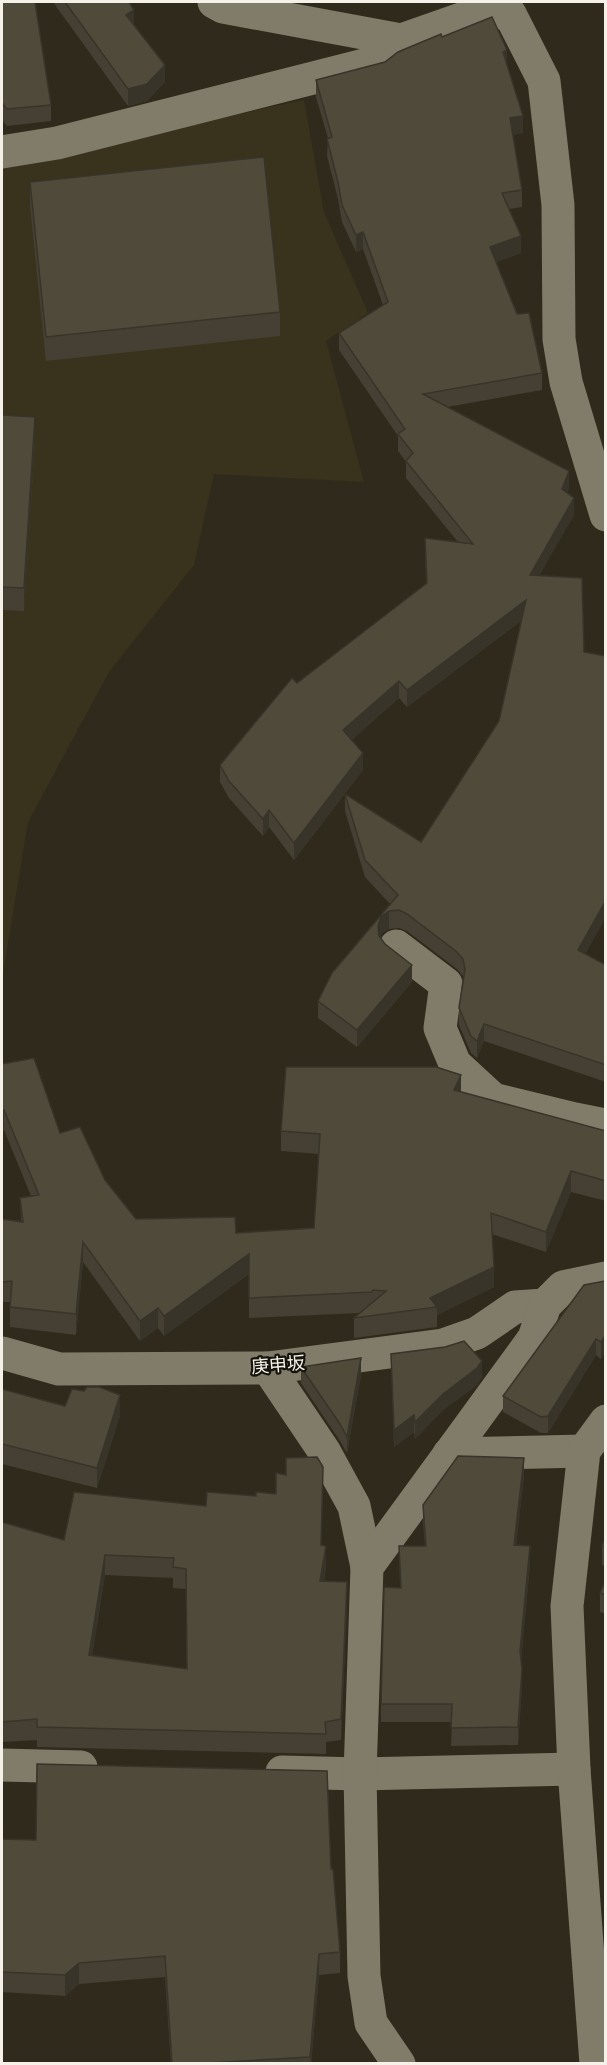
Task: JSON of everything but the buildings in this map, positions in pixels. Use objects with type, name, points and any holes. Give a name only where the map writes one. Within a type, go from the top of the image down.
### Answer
[{"type":"street","points":[[214,2],[224,7],[401,40]]},
{"type":"street","points":[[2,152],[57,143],[380,61],[401,40],[484,11],[510,14],[544,81],[558,205],[562,360],[566,382],[606,515]]},
{"type":"street","points":[[396,946],[446,984],[440,1028],[455,1064],[493,1099],[606,1125]]},
{"type":"street","points":[[367,1567],[534,1338],[545,1305],[562,1287],[606,1278]]},
{"type":"street","name":"庚申坂","points":[[2,1353],[59,1369],[268,1368],[443,1345],[477,1333],[515,1307],[545,1305]]},
{"type":"street","points":[[268,1368],[324,1451],[354,1506],[367,1567],[360,1774],[364,1976],[371,2023],[399,2064]]},
{"type":"street","points":[[596,2064],[574,1769],[567,1606],[584,1451],[606,1421]]},
{"type":"street","points":[[449,1454],[584,1451]]},
{"type":"street","points":[[2,1765],[109,1768]]},
{"type":"street","points":[[252,1772],[360,1774],[574,1769]]},
{"type":"shaded area","points":[[304,100],[324,212],[368,313],[326,341],[364,482],[214,474],[194,565],[109,672],[28,822],[2,980],[2,164]]}]
